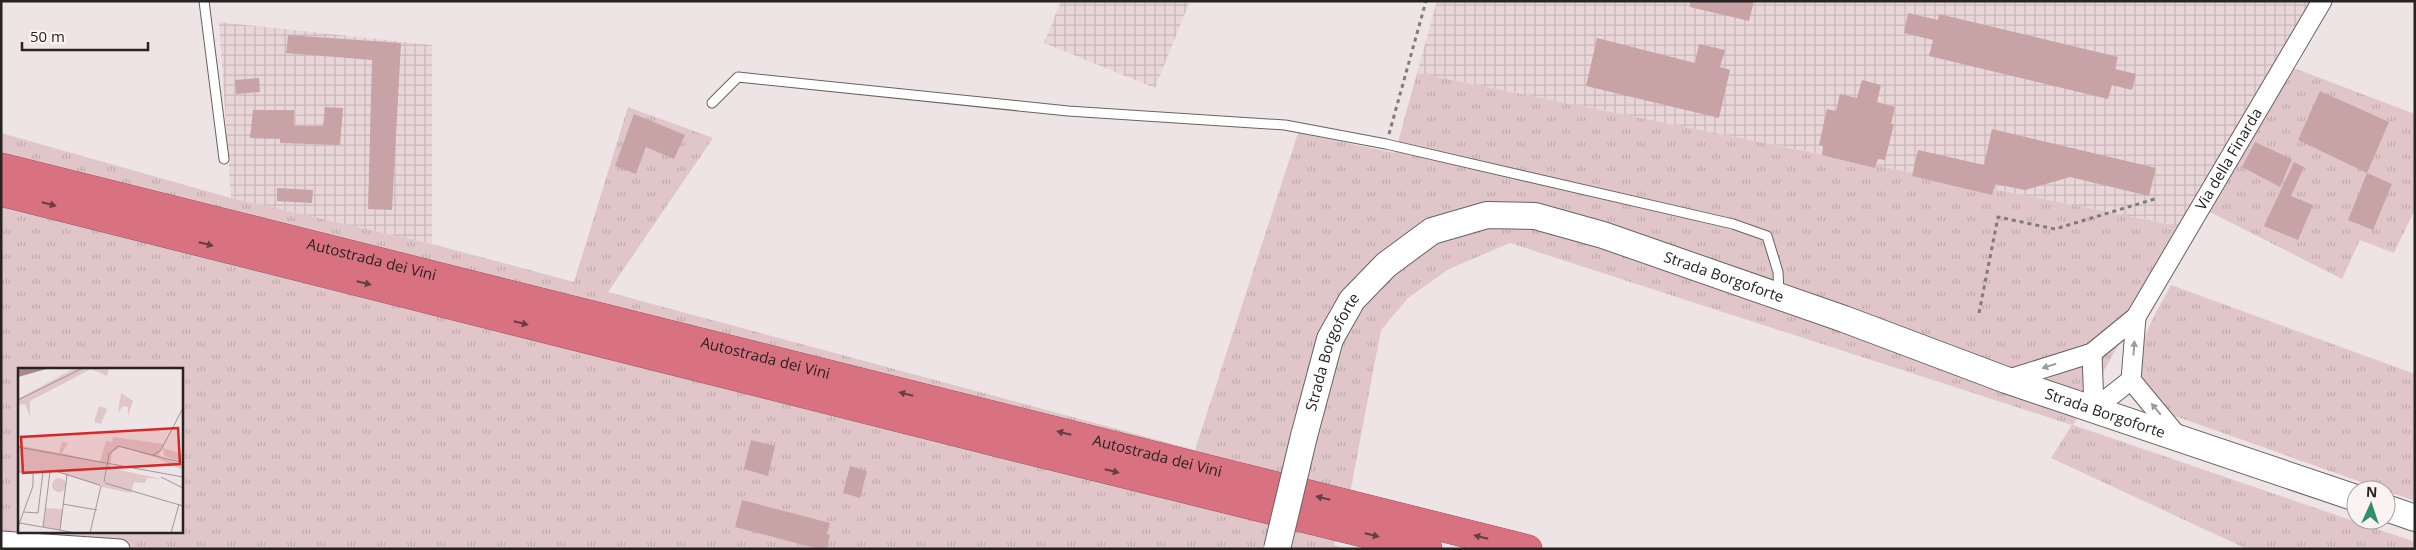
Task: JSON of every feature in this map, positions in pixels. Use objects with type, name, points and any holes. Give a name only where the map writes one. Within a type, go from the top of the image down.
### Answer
[{"type":"highway","name":"Autostrada dei Vini","points":[[1,167],[1528,549]]},
{"type":"highway","name":"Autostrada dei Vini","points":[[1,192],[1012,447],[1428,549]]},
{"type":"main road","name":"Strada Borgoforte","points":[[1277,549],[1330,339],[1352,300],[1386,265],[1432,231],[1487,215],[1535,216],[1603,235],[1779,296],[2006,380],[2346,495]]},
{"type":"main road","points":[[2396,511],[2415,518]]},
{"type":"street","name":"Via della Finarda","points":[[2136,317],[2322,1]]},
{"type":"street","points":[[2006,380],[2092,353],[2136,317]]},
{"type":"street","points":[[2136,317],[2132,380],[2180,438]]},
{"type":"street","points":[[2092,353],[2094,409]]},
{"type":"street","points":[[2094,409],[2132,380]]},
{"type":"street","points":[[1,541],[55,547],[120,549]]},
{"type":"lane","points":[[204,1],[224,159]]},
{"type":"lane","points":[[712,103],[738,77],[1068,111],[1285,124],[1386,144],[1733,224],[1768,236],[1778,272],[1779,296]]},
{"type":"path","points":[[1386,144],[1426,1]]},
{"type":"path","points":[[1979,313],[1998,217],[2055,228],[2158,198]]},
{"type":"shaded area","points":[[1061,1],[1190,1],[1155,88],[1044,43]]},
{"type":"shaded area","points":[[1437,1],[2328,1],[2192,229],[1417,73]]},
{"type":"shaded area","points":[[219,22],[432,45],[432,244],[231,198]]},
{"type":"green space","points":[[2291,67],[2415,114],[2415,209],[2394,253],[2360,240],[2342,279],[2200,207]]},
{"type":"green space","points":[[1417,73],[2192,229],[2156,279],[2073,425],[2346,518],[2346,530],[2380,530],[2415,542],[2415,549],[2247,549],[2051,458],[2072,425],[1510,243],[1449,269],[1408,298],[1381,330],[1351,488],[1334,545],[1347,549],[143,549],[1,539],[1,133],[231,198],[432,244],[574,282],[628,107],[713,138],[608,292],[1195,450],[1298,133],[1395,153]]},
{"type":"green space","points":[[2171,285],[2415,374],[2415,501],[2396,494],[2396,480],[2356,480],[2169,414],[2145,384],[2141,372],[2142,349],[2154,316]]},
{"type":"building","points":[[1690,1],[1754,1],[1749,21],[1690,7]]},
{"type":"building","points":[[1908,13],[1938,20],[1939,14],[2118,57],[2115,69],[2136,74],[2132,90],[2112,85],[2108,99],[1929,56],[1933,40],[1904,33]]},
{"type":"building","points":[[288,35],[401,43],[392,210],[368,209],[372,60],[286,53]]},
{"type":"building","points":[[1597,38],[1695,63],[1699,44],[1725,50],[1720,67],[1730,70],[1719,118],[1586,86]]},
{"type":"building","points":[[259,78],[260,92],[236,94],[235,80]]},
{"type":"building","points":[[1862,80],[1881,85],[1877,102],[1895,107],[1891,124],[1894,124],[1885,160],[1878,159],[1875,168],[1822,155],[1823,146],[1819,145],[1827,109],[1836,111],[1840,94],[1857,98]]},
{"type":"building","points":[[2320,91],[2389,122],[2367,173],[2298,140]]},
{"type":"building","points":[[325,107],[343,108],[340,145],[280,143],[280,139],[250,138],[253,110],[294,110],[294,126],[323,126]]},
{"type":"building","points":[[634,114],[685,135],[674,159],[646,147],[636,174],[615,166]]},
{"type":"building","points":[[1992,129],[2156,168],[2149,196],[2070,177],[2025,190],[1995,184],[1992,195],[1912,176],[1918,150],[1984,165]]},
{"type":"building","points":[[2255,142],[2292,159],[2280,187],[2242,167]]},
{"type":"building","points":[[2294,162],[2304,167],[2291,196],[2313,205],[2298,240],[2264,226]]},
{"type":"building","points":[[2367,173],[2392,184],[2373,230],[2348,220]]},
{"type":"building","points":[[277,188],[313,190],[312,203],[277,201]]},
{"type":"building","points":[[751,440],[775,446],[768,476],[744,469]]},
{"type":"building","points":[[850,466],[867,471],[860,498],[843,493]]},
{"type":"building","points":[[742,500],[830,523],[827,534],[830,535],[827,549],[819,549],[735,527]]}]
